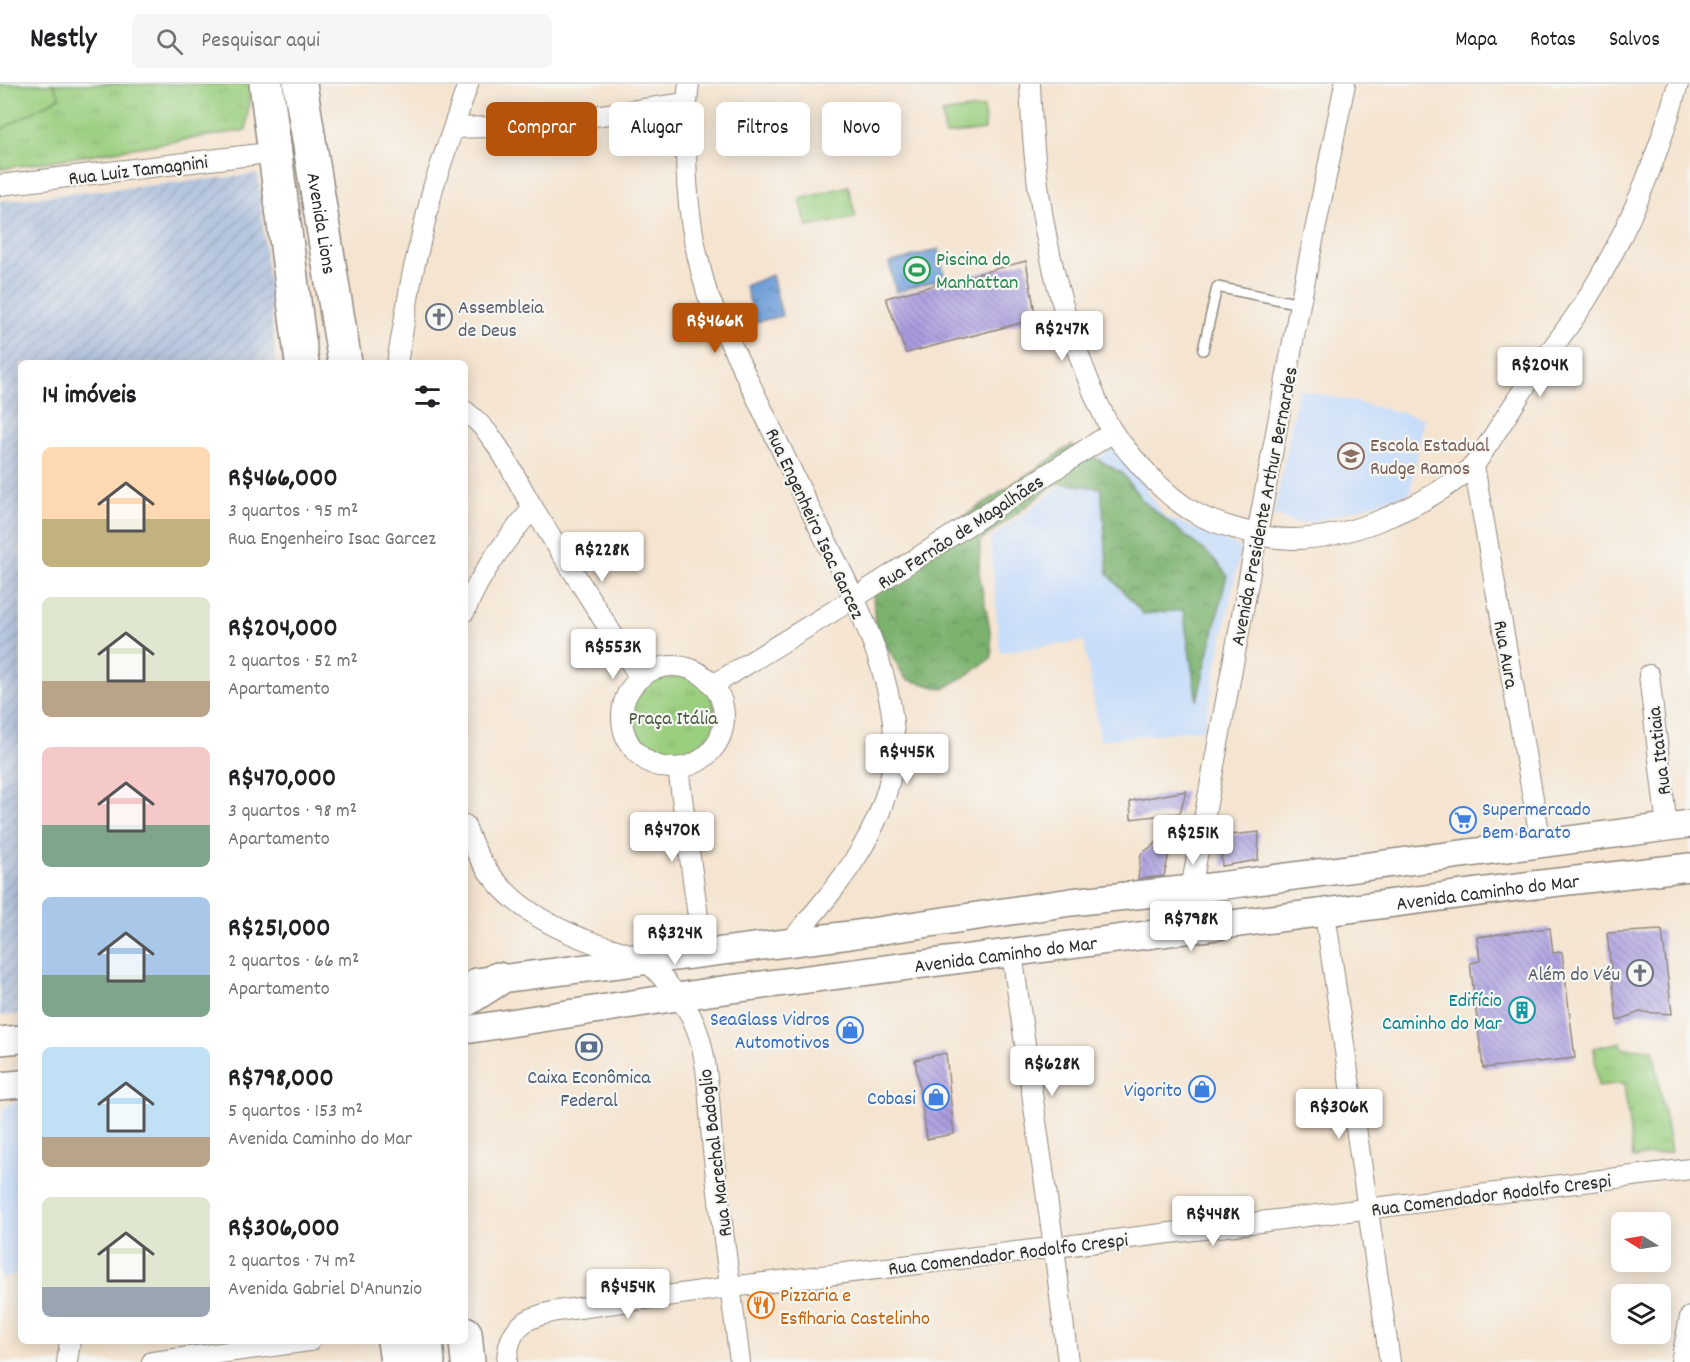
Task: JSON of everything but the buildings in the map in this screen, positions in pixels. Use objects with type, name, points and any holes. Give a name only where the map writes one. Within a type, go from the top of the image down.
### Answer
[{"type":"highway","name":"Avenida Lions","points":[[266,84],[302,360]]},
{"type":"highway","name":"Avenida Lions","points":[[300,84],[345,356]]},
{"type":"highway","points":[[468,998],[498,979]]},
{"type":"highway","points":[[394,1344],[397,1362]]},
{"type":"highway","points":[[426,1344],[428,1362]]},
{"type":"highway","points":[[466,1344],[468,1362]]},
{"type":"main road","name":"Avenida Caminho do Mar","points":[[468,983],[703,954],[1071,902],[1191,890],[1678,826]]},
{"type":"main road","name":"Avenida Caminho do Mar","points":[[468,1030],[677,996],[1690,867]]},
{"type":"main road","points":[[0,1041],[18,1039]]},
{"type":"main road","points":[[0,1086],[18,1084]]},
{"type":"street","points":[[1030,84],[1040,208],[1055,277],[1088,380],[1113,432],[1147,473],[1169,495],[1200,516],[1258,535],[1286,540],[1316,538],[1345,532],[1381,520],[1427,498],[1474,466],[1585,301],[1626,227],[1648,177],[1678,84]]},
{"type":"street","name":"Avenida Presidente Arthur Bernardes","points":[[1192,930],[1191,890],[1300,304],[1345,84]]},
{"type":"street","points":[[398,360],[421,234],[433,188],[454,128],[463,88]]},
{"type":"street","points":[[454,128],[534,124],[687,93]]},
{"type":"street","name":"Rua Engenheiro Isac Garcez","points":[[687,93],[688,210],[696,254],[708,296],[853,600],[875,650],[888,688],[894,742],[892,771],[879,815],[850,869],[790,942]]},
{"type":"street","name":"Rua Luiz Tamagnini","points":[[0,185],[276,152]]},
{"type":"street","points":[[468,414],[492,437],[533,508],[640,678]]},
{"type":"street","name":"Rua Fernão de Magalhães","points":[[713,685],[853,600],[1113,432]]},
{"type":"street","name":"Rua Aura","points":[[1474,466],[1541,843]]},
{"type":"street","points":[[468,604],[481,576],[497,552],[533,508]]},
{"type":"street","points":[[670,665],[686,667],[701,673],[713,685],[721,698],[724,714],[723,729],[717,744],[707,756],[693,764],[678,768],[662,767],[647,761],[635,751],[626,737],[622,722],[623,705],[629,690],[640,678],[654,669],[670,665]]},
{"type":"street","name":"Rua Itatiaia","points":[[1649,675],[1678,826]]},
{"type":"street","points":[[678,768],[703,954]]},
{"type":"street","points":[[468,832],[490,876],[514,901],[562,930],[645,961]]},
{"type":"street","points":[[1325,912],[1390,1362]]},
{"type":"street","points":[[1012,953],[1068,1362]]},
{"type":"street","name":"Rua Marechal Badoglio","points":[[645,961],[677,996],[693,1019],[702,1044],[740,1362]]},
{"type":"street","name":"Rua Comendador Rodolfo Crespi","points":[[507,1362],[509,1346],[514,1335],[528,1318],[536,1315],[731,1287],[1690,1169]]},
{"type":"street","points":[[1681,1362],[1690,1317]]},
{"type":"street","points":[[67,1362],[70,1344]]},
{"type":"street","points":[[152,1362],[287,1344]]},
{"type":"lane","points":[[1203,350],[1217,287],[1300,304]]},
{"type":"shaded area","points":[[258,174],[276,360],[18,360],[18,1014],[0,1016],[0,201]]},
{"type":"shaded area","name":"Escola Estadual Rudge Ramos","points":[[1298,389],[1424,418],[1410,493],[1313,522],[1297,523],[1274,516]]},
{"type":"shaded area","points":[[1117,444],[1164,516],[1241,547],[1204,729],[1100,740],[1084,641],[1000,652],[990,539]]},
{"type":"shaded area","points":[[18,1102],[18,1275],[0,1278],[0,1127],[4,1106]]},
{"type":"green space","points":[[0,84],[251,84],[246,130],[0,169]]},
{"type":"green space","points":[[0,84],[53,84],[60,97],[0,130]]},
{"type":"green space","points":[[984,107],[985,130],[945,135],[942,113]]},
{"type":"green space","points":[[848,186],[856,218],[807,227],[800,199]]},
{"type":"green space","points":[[1072,445],[1122,473],[1143,501],[1213,558],[1227,575],[1197,701],[1183,610],[1143,614],[1108,574],[1101,488],[1057,483],[980,541],[979,573],[990,630],[992,657],[974,671],[943,689],[906,679],[875,627],[872,577]]},
{"type":"green space","name":"Praça Itália","points":[[673,674],[697,681],[709,693],[716,717],[709,741],[697,753],[673,760],[649,753],[637,741],[630,717],[637,693],[649,681]]},
{"type":"green space","points":[[1621,1042],[1622,1048],[1653,1049],[1671,1152],[1633,1158],[1624,1083],[1598,1086],[1594,1048]]},
{"type":"water","name":"Piscina do Manhattan","points":[[939,249],[945,278],[896,292],[889,263]]},
{"type":"water","points":[[772,275],[782,316],[756,322],[745,286]]},
{"type":"place","name":"Piscina do Manhattan","points":[[917,270]]},
{"type":"place","name":"Assembleia de Deus","points":[[439,317]]},
{"type":"place","name":"Escola Estadual Rudge Ramos","points":[[1351,456]]},
{"type":"place","name":"Supermercado Bem Barato","points":[[1463,820]]},
{"type":"place","name":"Além do Véu","points":[[1640,973]]},
{"type":"place","name":"Edifício Caminho do Mar","points":[[1522,1010]]},
{"type":"place","name":"SeaGlass Vidros Automotivos","points":[[850,1030]]},
{"type":"place","name":"Caixa Econômica Federal","points":[[589,1047]]},
{"type":"place","name":"Vigorito","points":[[1202,1089]]},
{"type":"place","name":"Cobasi","points":[[936,1097]]},
{"type":"place","name":"Pizzaria e Esfiharia Castelinho","points":[[761,1305]]}]
